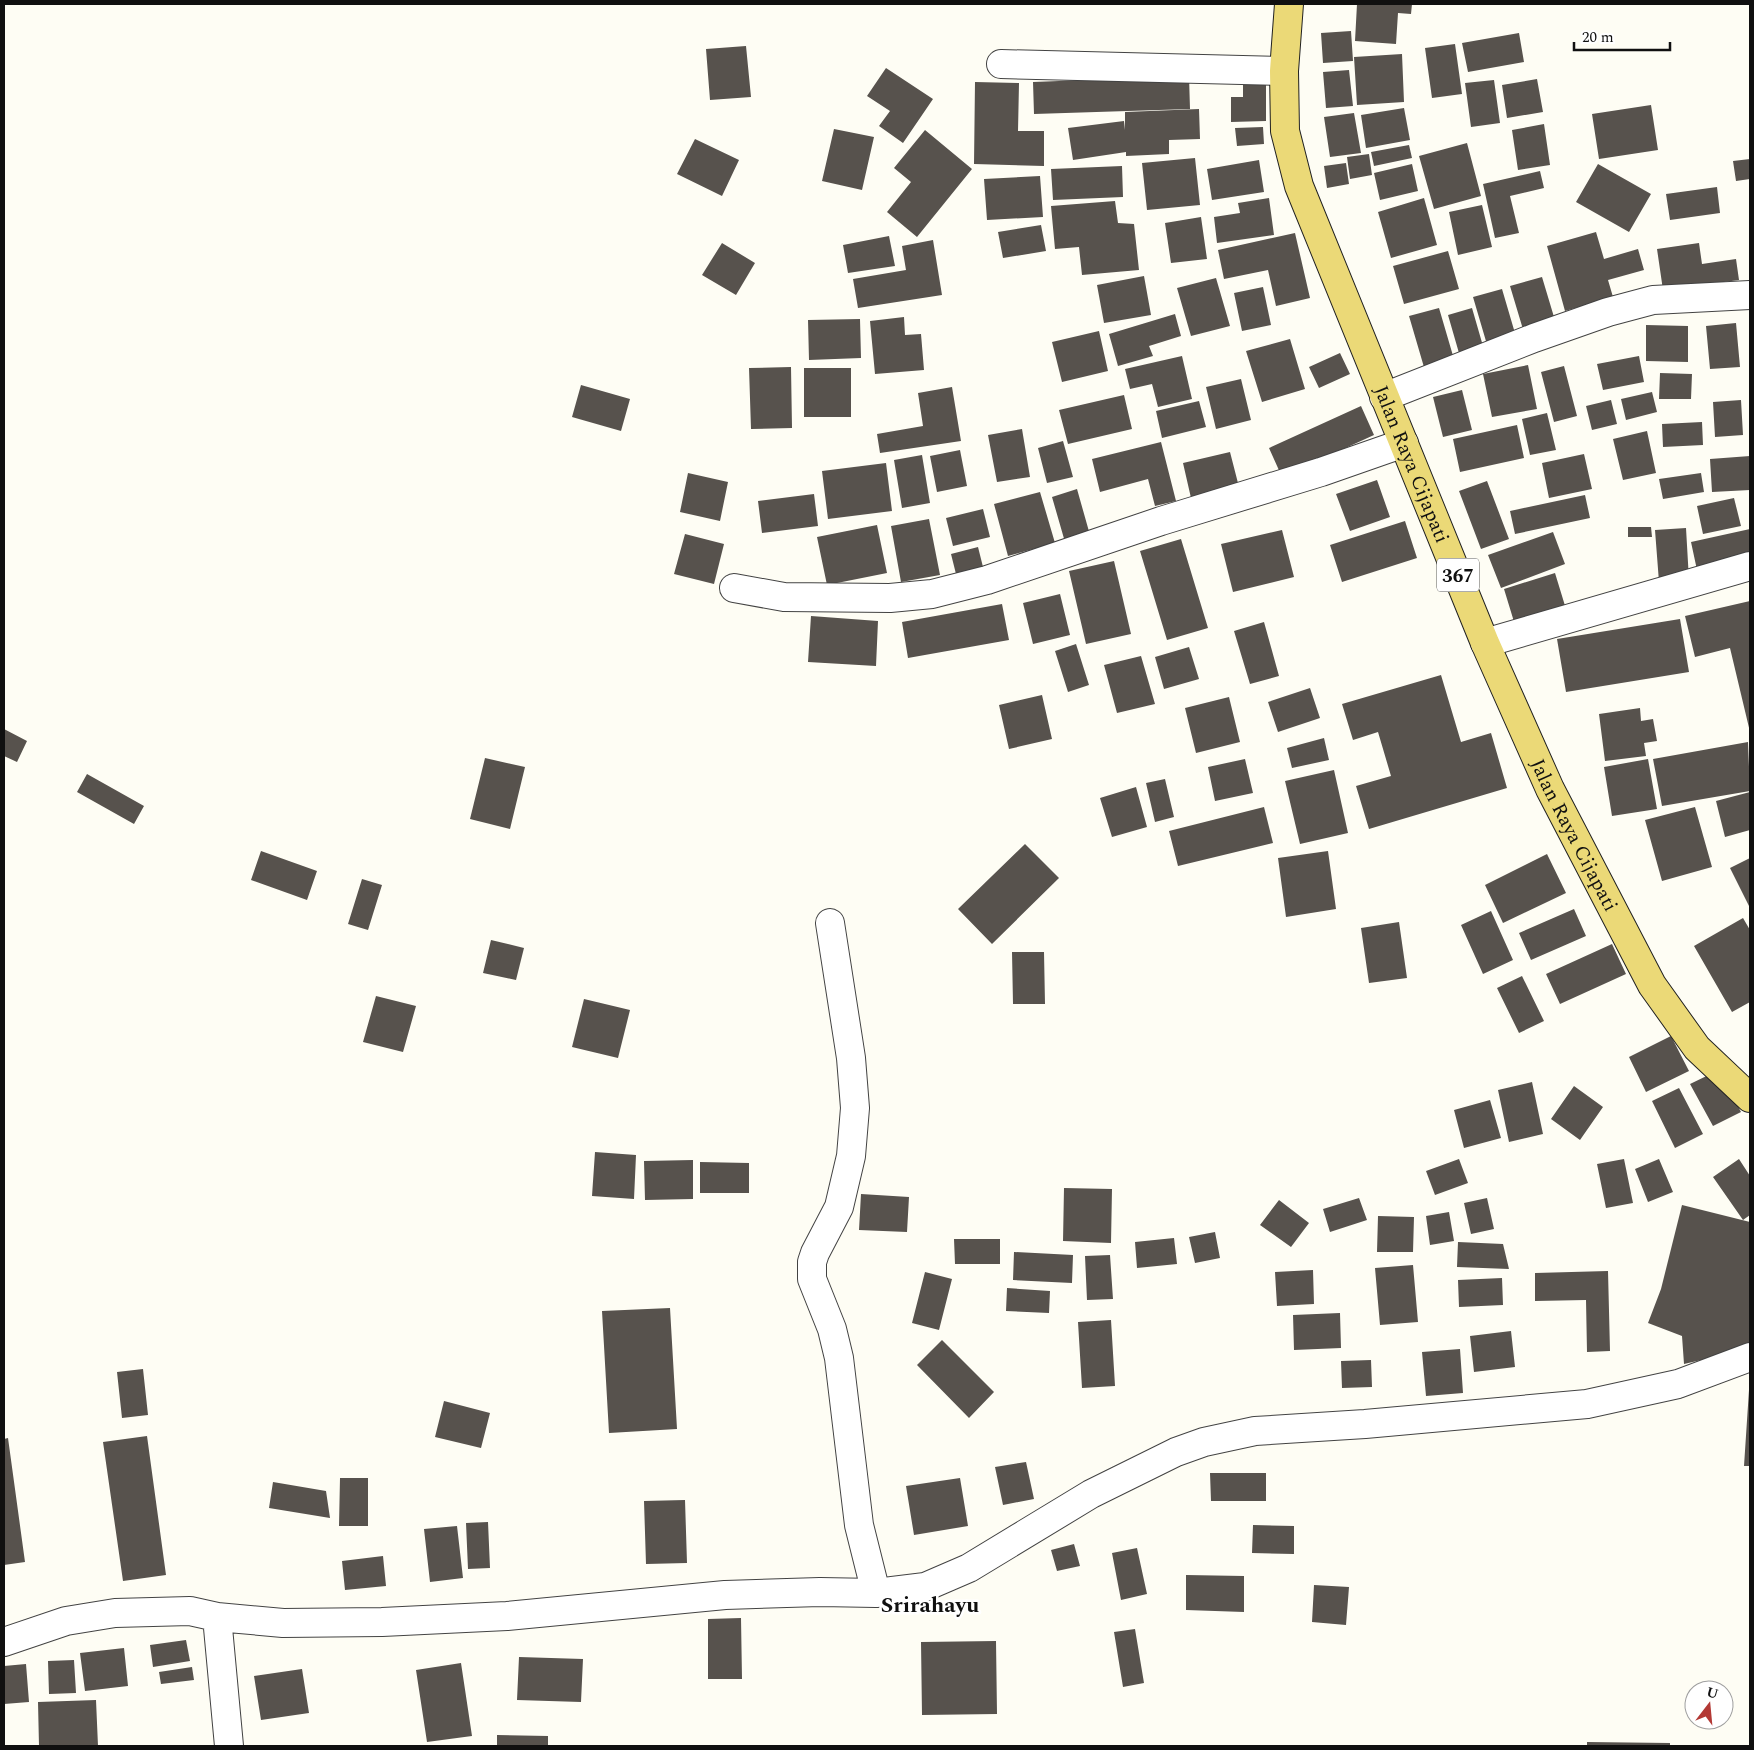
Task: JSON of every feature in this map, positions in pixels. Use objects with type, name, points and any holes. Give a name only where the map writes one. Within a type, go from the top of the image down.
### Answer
[{"type":"main road","name":"Jalan Raya Cijapati","points":[[1289,4],[1284,72],[1285,131],[1299,186],[1485,643],[1550,789],[1652,985],[1698,1048],[1750,1098]]},
{"type":"street","points":[[1001,64],[1284,72]]},
{"type":"street","points":[[1384,397],[1534,338],[1617,310],[1653,300],[1750,295]]},
{"type":"street","points":[[734,588],[784,597],[890,598],[932,594],[987,580],[1162,521],[1321,472],[1404,443]]},
{"type":"street","points":[[1485,643],[1750,566]]},
{"type":"street","points":[[830,923],[851,1058],[855,1108],[851,1156],[840,1207],[815,1253],[812,1262],[812,1279],[832,1329],[839,1358],[859,1525],[876,1593]]},
{"type":"street","points":[[4,1642],[66,1621],[115,1613],[190,1611],[217,1617],[283,1623],[382,1622],[507,1616],[726,1595],[820,1592],[876,1593],[925,1587],[969,1568],[1091,1494],[1176,1452],[1204,1442],[1255,1431],[1365,1424],[1587,1404],[1678,1384],[1750,1357]]},
{"type":"street","points":[[217,1617],[229,1746]]},
{"type":"building","points":[[1357,4],[1412,4],[1411,14],[1398,13],[1396,44],[1355,41]]},
{"type":"building","points":[[1351,31],[1353,61],[1323,63],[1321,33]]},
{"type":"building","points":[[1519,33],[1524,62],[1468,72],[1462,43]]},
{"type":"building","points":[[1455,44],[1462,94],[1432,98],[1425,48]]},
{"type":"building","points":[[746,46],[751,97],[710,100],[706,49]]},
{"type":"building","points":[[1402,54],[1404,102],[1357,105],[1354,57]]},
{"type":"building","points":[[886,68],[933,99],[903,143],[879,126],[890,111],[867,96]]},
{"type":"building","points":[[1349,70],[1353,106],[1326,108],[1323,72]]},
{"type":"building","points":[[1189,76],[1190,109],[1034,114],[1033,82]]},
{"type":"building","points":[[1266,79],[1266,121],[1231,122],[1231,97],[1243,97],[1243,80]]},
{"type":"building","points":[[1537,79],[1543,112],[1507,118],[1502,85]]},
{"type":"building","points":[[1494,80],[1500,123],[1471,127],[1465,83]]},
{"type":"building","points":[[975,82],[1019,83],[1018,131],[1044,131],[1044,166],[974,164]]},
{"type":"building","points":[[1651,105],[1658,150],[1599,159],[1592,114]]},
{"type":"building","points":[[1404,108],[1410,140],[1366,148],[1361,115]]},
{"type":"building","points":[[1199,109],[1200,139],[1169,140],[1169,154],[1126,156],[1126,152],[1073,160],[1068,128],[1124,121],[1125,130],[1125,112]]},
{"type":"building","points":[[1354,113],[1361,153],[1330,157],[1324,117]]},
{"type":"building","points":[[1544,124],[1550,165],[1518,170],[1512,130]]},
{"type":"building","points":[[1263,127],[1264,144],[1237,146],[1235,128]]},
{"type":"building","points":[[834,129],[874,137],[862,190],[822,181]]},
{"type":"building","points":[[925,130],[972,169],[917,237],[887,212],[911,182],[894,168]]},
{"type":"building","points":[[695,139],[739,160],[722,196],[677,174]]},
{"type":"building","points":[[1467,143],[1481,196],[1434,209],[1419,156]]},
{"type":"building","points":[[1409,145],[1412,158],[1374,166],[1371,152]]},
{"type":"building","points":[[1369,154],[1372,175],[1350,179],[1347,157]]},
{"type":"building","points":[[1195,158],[1200,205],[1147,210],[1142,163]]},
{"type":"building","points":[[1750,159],[1750,179],[1736,181],[1733,161]]},
{"type":"building","points":[[1259,160],[1264,192],[1212,200],[1207,169]]},
{"type":"building","points":[[1346,163],[1349,184],[1327,188],[1324,166]]},
{"type":"building","points":[[1412,164],[1418,191],[1380,200],[1374,173]]},
{"type":"building","points":[[1598,164],[1651,194],[1629,232],[1576,202]]},
{"type":"building","points":[[1122,166],[1123,197],[1053,200],[1051,169]]},
{"type":"building","points":[[1540,171],[1544,188],[1510,196],[1519,233],[1495,238],[1483,184]]},
{"type":"building","points":[[1040,176],[1043,217],[987,220],[984,179]]},
{"type":"building","points":[[1717,187],[1720,213],[1670,220],[1666,194]]},
{"type":"building","points":[[1269,198],[1274,235],[1217,243],[1214,217],[1240,213],[1238,203]]},
{"type":"building","points":[[1424,198],[1437,245],[1391,258],[1378,212]]},
{"type":"building","points":[[1115,201],[1118,223],[1134,224],[1139,270],[1082,275],[1079,247],[1055,249],[1051,206]]},
{"type":"building","points":[[1482,205],[1492,247],[1458,255],[1449,212]]},
{"type":"building","points":[[1201,217],[1207,259],[1171,263],[1165,223]]},
{"type":"building","points":[[1041,225],[1046,251],[1003,258],[998,232]]},
{"type":"building","points":[[1596,232],[1604,259],[1638,249],[1644,270],[1608,280],[1613,297],[1565,311],[1547,246]]},
{"type":"building","points":[[1295,233],[1310,298],[1276,306],[1268,270],[1224,279],[1218,250]]},
{"type":"building","points":[[889,236],[895,266],[848,273],[843,245]]},
{"type":"building","points":[[933,240],[942,295],[858,308],[853,279],[906,270],[902,246]]},
{"type":"building","points":[[722,243],[755,263],[736,295],[702,275]]},
{"type":"building","points":[[1699,243],[1702,264],[1736,259],[1739,280],[1663,290],[1657,249]]},
{"type":"building","points":[[1448,251],[1459,289],[1404,304],[1393,266]]},
{"type":"building","points":[[1144,276],[1151,315],[1104,323],[1097,285]]},
{"type":"building","points":[[1542,277],[1557,327],[1525,336],[1510,286]]},
{"type":"building","points":[[1216,278],[1230,326],[1191,336],[1177,288]]},
{"type":"building","points":[[1263,287],[1271,325],[1242,331],[1234,293]]},
{"type":"building","points":[[1502,289],[1517,340],[1488,348],[1473,297]]},
{"type":"building","points":[[1439,308],[1456,366],[1426,374],[1409,316]]},
{"type":"building","points":[[1472,308],[1485,353],[1461,360],[1448,315]]},
{"type":"building","points":[[1175,314],[1181,336],[1149,346],[1153,356],[1118,366],[1109,334]]},
{"type":"building","points":[[904,317],[905,335],[921,334],[924,370],[875,374],[870,321]]},
{"type":"building","points":[[860,319],[861,358],[809,360],[808,320]]},
{"type":"building","points":[[1736,323],[1740,367],[1710,369],[1706,326]]},
{"type":"building","points":[[1646,325],[1688,326],[1688,362],[1646,361]]},
{"type":"building","points":[[1099,331],[1108,371],[1062,382],[1052,342]]},
{"type":"building","points":[[1290,339],[1305,389],[1262,402],[1246,351]]},
{"type":"building","points":[[1340,353],[1350,374],[1319,388],[1309,367]]},
{"type":"building","points":[[1182,356],[1192,399],[1158,407],[1152,384],[1130,389],[1125,369]]},
{"type":"building","points":[[1639,356],[1644,382],[1603,390],[1597,364]]},
{"type":"building","points":[[1528,365],[1537,409],[1492,417],[1483,374]]},
{"type":"building","points":[[1564,366],[1577,416],[1554,422],[1541,372]]},
{"type":"building","points":[[791,367],[792,428],[751,429],[749,368]]},
{"type":"building","points":[[804,368],[851,368],[851,417],[804,417]]},
{"type":"building","points":[[1660,373],[1692,374],[1691,399],[1659,399]]},
{"type":"building","points":[[1241,379],[1251,420],[1216,429],[1206,387]]},
{"type":"building","points":[[581,385],[630,399],[621,431],[572,417]]},
{"type":"building","points":[[952,387],[961,441],[880,453],[877,434],[923,426],[918,393]]},
{"type":"building","points":[[1462,390],[1472,430],[1443,437],[1433,397]]},
{"type":"building","points":[[1652,392],[1657,412],[1626,420],[1621,399]]},
{"type":"building","points":[[1124,395],[1132,429],[1068,444],[1059,410]]},
{"type":"building","points":[[1611,400],[1617,424],[1592,430],[1586,406]]},
{"type":"building","points":[[1741,400],[1743,435],[1715,437],[1713,402]]},
{"type":"building","points":[[1199,401],[1206,427],[1162,438],[1156,411]]},
{"type":"building","points":[[1361,406],[1374,435],[1282,477],[1269,448]]},
{"type":"building","points":[[1547,413],[1556,450],[1530,455],[1522,419]]},
{"type":"building","points":[[1702,422],[1703,445],[1663,447],[1662,424]]},
{"type":"building","points":[[1517,425],[1524,458],[1460,472],[1453,439]]},
{"type":"building","points":[[1022,429],[1030,477],[997,482],[988,435]]},
{"type":"building","points":[[1647,431],[1656,473],[1623,480],[1613,439]]},
{"type":"building","points":[[1063,441],[1073,477],[1047,483],[1038,448]]},
{"type":"building","points":[[1161,442],[1176,501],[1155,506],[1148,479],[1100,492],[1092,459]]},
{"type":"building","points":[[960,450],[967,486],[937,492],[930,456]]},
{"type":"building","points":[[1230,452],[1239,487],[1191,498],[1183,463]]},
{"type":"building","points":[[1584,454],[1592,489],[1549,498],[1542,463]]},
{"type":"building","points":[[922,455],[930,503],[902,508],[894,460]]},
{"type":"building","points":[[1750,456],[1750,490],[1712,492],[1710,459]]},
{"type":"building","points":[[886,463],[892,511],[828,519],[822,471]]},
{"type":"building","points":[[688,473],[728,482],[720,521],[680,512]]},
{"type":"building","points":[[1701,473],[1704,492],[1663,499],[1659,479]]},
{"type":"building","points":[[1377,480],[1390,517],[1350,531],[1336,494]]},
{"type":"building","points":[[1487,481],[1509,539],[1481,549],[1459,491]]},
{"type":"building","points":[[1077,489],[1090,535],[1065,542],[1052,497]]},
{"type":"building","points":[[1040,492],[1055,543],[1008,556],[994,504]]},
{"type":"building","points":[[814,494],[818,526],[762,533],[758,501]]},
{"type":"building","points":[[1585,495],[1590,518],[1515,534],[1510,511]]},
{"type":"building","points":[[1734,498],[1741,526],[1703,534],[1697,506]]},
{"type":"building","points":[[983,509],[990,537],[953,546],[946,518]]},
{"type":"building","points":[[929,519],[940,575],[901,582],[891,526]]},
{"type":"building","points":[[1405,521],[1417,558],[1342,582],[1330,545]]},
{"type":"building","points":[[877,525],[887,573],[827,585],[817,537]]},
{"type":"building","points":[[1628,527],[1651,527],[1652,537],[1628,537]]},
{"type":"building","points":[[1686,528],[1689,580],[1659,582],[1655,530]]},
{"type":"building","points":[[1750,529],[1750,559],[1697,570],[1691,542]]},
{"type":"building","points":[[1282,530],[1294,577],[1233,592],[1221,544]]},
{"type":"building","points":[[1553,532],[1565,564],[1501,588],[1488,555]]},
{"type":"building","points":[[685,534],[724,544],[714,584],[674,574]]},
{"type":"building","points":[[1181,539],[1208,628],[1167,640],[1140,551]]},
{"type":"building","points":[[978,547],[984,571],[957,578],[951,554]]},
{"type":"building","points":[[1114,561],[1131,634],[1086,644],[1069,571]]},
{"type":"building","points":[[1555,573],[1566,609],[1515,625],[1504,589]]},
{"type":"building","points":[[1060,594],[1070,635],[1033,644],[1023,603]]},
{"type":"building","points":[[1750,601],[1750,732],[1730,648],[1695,657],[1685,616]]},
{"type":"building","points":[[1002,604],[1009,640],[908,658],[902,622]]},
{"type":"building","points":[[811,616],[878,621],[876,666],[808,662]]},
{"type":"building","points":[[1680,619],[1689,672],[1566,692],[1557,639]]},
{"type":"building","points":[[1264,622],[1279,676],[1250,684],[1234,631]]},
{"type":"building","points":[[1076,644],[1089,685],[1068,692],[1055,651]]},
{"type":"building","points":[[1189,647],[1199,679],[1164,689],[1155,657]]},
{"type":"building","points":[[1141,656],[1155,704],[1117,713],[1104,665]]},
{"type":"building","points":[[1441,675],[1461,742],[1491,733],[1507,788],[1369,829],[1356,786],[1391,776],[1378,732],[1353,740],[1342,704]]},
{"type":"building","points":[[1310,688],[1320,718],[1278,732],[1268,702]]},
{"type":"building","points":[[1042,695],[1052,739],[1009,749],[999,705]]},
{"type":"building","points":[[1229,697],[1240,742],[1196,753],[1185,708]]},
{"type":"building","points":[[1640,708],[1641,721],[1653,719],[1657,741],[1644,743],[1646,756],[1605,761],[1599,714]]},
{"type":"building","points":[[4,729],[27,741],[17,762],[4,756]]},
{"type":"building","points":[[1324,738],[1329,760],[1292,768],[1287,748]]},
{"type":"building","points":[[1748,742],[1750,791],[1662,806],[1653,759]]},
{"type":"building","points":[[485,758],[525,767],[510,829],[470,819]]},
{"type":"building","points":[[1245,759],[1253,793],[1215,801],[1208,767]]},
{"type":"building","points":[[1648,759],[1657,809],[1612,816],[1604,767]]},
{"type":"building","points":[[1334,770],[1348,833],[1300,844],[1285,781]]},
{"type":"building","points":[[87,774],[144,806],[134,824],[77,792]]},
{"type":"building","points":[[1165,779],[1174,817],[1155,822],[1146,783]]},
{"type":"building","points":[[1136,787],[1147,827],[1112,837],[1100,798]]},
{"type":"building","points":[[1750,792],[1750,830],[1725,837],[1716,801]]},
{"type":"building","points":[[1264,807],[1273,843],[1178,866],[1169,831]]},
{"type":"building","points":[[1695,807],[1712,867],[1662,881],[1645,820]]},
{"type":"building","points":[[1025,844],[1059,878],[992,944],[958,909]]},
{"type":"building","points":[[261,851],[317,871],[307,900],[251,880]]},
{"type":"building","points":[[1328,851],[1336,909],[1286,917],[1278,858]]},
{"type":"building","points":[[1547,854],[1566,893],[1503,923],[1485,885]]},
{"type":"building","points":[[1750,858],[1750,905],[1749,906],[1730,868]]},
{"type":"building","points":[[362,879],[382,885],[368,930],[348,924]]},
{"type":"building","points":[[1574,909],[1586,936],[1531,960],[1519,933]]},
{"type":"building","points":[[1491,911],[1513,960],[1483,974],[1461,925]]},
{"type":"building","points":[[1743,918],[1750,930],[1750,1002],[1732,1012],[1694,946]]},
{"type":"building","points":[[1399,922],[1407,978],[1369,983],[1361,928]]},
{"type":"building","points":[[491,940],[524,948],[516,980],[483,973]]},
{"type":"building","points":[[1612,944],[1626,974],[1560,1004],[1546,974]]},
{"type":"building","points":[[1012,952],[1044,952],[1045,1004],[1013,1004]]},
{"type":"building","points":[[1522,976],[1544,1021],[1519,1033],[1497,988]]},
{"type":"building","points":[[376,996],[416,1006],[403,1052],[363,1042]]},
{"type":"building","points":[[584,999],[630,1010],[618,1058],[572,1047]]},
{"type":"building","points":[[1671,1036],[1689,1071],[1646,1092],[1629,1057]]},
{"type":"building","points":[[1719,1070],[1741,1112],[1713,1126],[1690,1084]]},
{"type":"building","points":[[1532,1082],[1543,1134],[1509,1142],[1498,1090]]},
{"type":"building","points":[[1574,1086],[1603,1107],[1580,1140],[1551,1119]]},
{"type":"building","points":[[1679,1088],[1703,1134],[1675,1148],[1652,1101]]},
{"type":"building","points":[[1490,1100],[1501,1138],[1464,1148],[1454,1110]]},
{"type":"building","points":[[595,1152],[636,1155],[634,1199],[592,1196]]},
{"type":"building","points":[[1459,1159],[1468,1183],[1435,1195],[1426,1171]]},
{"type":"building","points":[[1624,1159],[1633,1203],[1606,1208],[1597,1164]]},
{"type":"building","points":[[1659,1159],[1673,1192],[1648,1202],[1635,1169]]},
{"type":"building","points":[[1739,1159],[1750,1176],[1750,1215],[1743,1220],[1713,1177]]},
{"type":"building","points":[[693,1160],[693,1199],[645,1200],[644,1161]]},
{"type":"building","points":[[700,1162],[749,1163],[749,1193],[700,1193]]},
{"type":"building","points":[[1064,1188],[1112,1189],[1111,1243],[1063,1241]]},
{"type":"building","points":[[861,1194],[909,1197],[907,1232],[859,1230]]},
{"type":"building","points":[[1359,1198],[1367,1220],[1330,1232],[1323,1209]]},
{"type":"building","points":[[1487,1198],[1494,1229],[1471,1234],[1464,1203]]},
{"type":"building","points":[[1279,1200],[1309,1223],[1291,1247],[1260,1225]]},
{"type":"building","points":[[1682,1205],[1750,1222],[1750,1342],[1740,1351],[1684,1364],[1682,1336],[1648,1323],[1661,1289]]},
{"type":"building","points":[[1449,1212],[1454,1241],[1430,1245],[1426,1216]]},
{"type":"building","points":[[1378,1216],[1414,1217],[1413,1252],[1377,1252]]},
{"type":"building","points":[[1215,1232],[1220,1258],[1195,1263],[1189,1237]]},
{"type":"building","points":[[1174,1238],[1177,1264],[1137,1268],[1135,1242]]},
{"type":"building","points":[[954,1239],[1000,1239],[1000,1264],[955,1264]]},
{"type":"building","points":[[1458,1242],[1503,1244],[1509,1269],[1457,1267]]},
{"type":"building","points":[[1014,1252],[1073,1255],[1072,1283],[1013,1280]]},
{"type":"building","points":[[1110,1255],[1113,1299],[1087,1300],[1085,1256]]},
{"type":"building","points":[[1413,1265],[1418,1322],[1380,1325],[1375,1268]]},
{"type":"building","points":[[1313,1270],[1314,1304],[1277,1306],[1275,1272]]},
{"type":"building","points":[[1608,1271],[1610,1351],[1587,1352],[1586,1300],[1535,1301],[1535,1273]]},
{"type":"building","points":[[925,1272],[952,1279],[939,1330],[912,1323]]},
{"type":"building","points":[[1502,1278],[1503,1305],[1459,1307],[1458,1280]]},
{"type":"building","points":[[1007,1288],[1050,1291],[1049,1313],[1006,1311]]},
{"type":"building","points":[[670,1308],[677,1429],[609,1433],[602,1311]]},
{"type":"building","points":[[1340,1313],[1341,1348],[1294,1350],[1293,1315]]},
{"type":"building","points":[[1111,1320],[1115,1386],[1082,1388],[1078,1322]]},
{"type":"building","points":[[1511,1331],[1515,1367],[1474,1372],[1470,1336]]},
{"type":"building","points":[[942,1340],[994,1392],[969,1418],[917,1365]]},
{"type":"building","points":[[1460,1349],[1463,1393],[1426,1396],[1422,1352]]},
{"type":"building","points":[[1371,1360],[1372,1387],[1342,1388],[1341,1361]]},
{"type":"building","points":[[143,1369],[148,1415],[122,1418],[117,1372]]},
{"type":"building","points":[[1749,1390],[1750,1466],[1744,1466]]},
{"type":"building","points":[[444,1401],[490,1413],[481,1448],[435,1437]]},
{"type":"building","points":[[147,1436],[166,1575],[123,1581],[103,1442]]},
{"type":"building","points":[[8,1438],[25,1562],[4,1565],[4,1439]]},
{"type":"building","points":[[1026,1462],[1034,1499],[1003,1505],[995,1467]]},
{"type":"building","points":[[1210,1473],[1266,1473],[1266,1501],[1211,1501]]},
{"type":"building","points":[[340,1478],[368,1478],[368,1526],[339,1526]]},
{"type":"building","points":[[960,1478],[968,1526],[914,1535],[906,1486]]},
{"type":"building","points":[[273,1482],[326,1491],[330,1518],[269,1508]]},
{"type":"building","points":[[685,1500],[687,1563],[646,1564],[644,1501]]},
{"type":"building","points":[[488,1522],[490,1568],[468,1569],[466,1523]]},
{"type":"building","points":[[1253,1525],[1294,1526],[1294,1554],[1252,1553]]},
{"type":"building","points":[[457,1526],[463,1578],[430,1582],[424,1529]]},
{"type":"building","points":[[1074,1544],[1080,1566],[1057,1571],[1051,1550]]},
{"type":"building","points":[[1137,1548],[1147,1594],[1121,1600],[1112,1553]]},
{"type":"building","points":[[383,1556],[386,1586],[345,1590],[342,1561]]},
{"type":"building","points":[[1186,1575],[1244,1576],[1244,1612],[1186,1610]]},
{"type":"building","points":[[1314,1585],[1349,1587],[1346,1625],[1312,1622]]},
{"type":"building","points":[[741,1618],[742,1679],[708,1679],[708,1619]]},
{"type":"building","points":[[1135,1629],[1144,1683],[1123,1687],[1114,1632]]},
{"type":"building","points":[[186,1640],[190,1661],[153,1667],[150,1645]]},
{"type":"building","points":[[996,1641],[997,1714],[922,1715],[921,1642]]},
{"type":"building","points":[[124,1648],[128,1686],[85,1691],[80,1653]]},
{"type":"building","points":[[519,1657],[583,1659],[581,1702],[517,1700]]},
{"type":"building","points":[[74,1660],[76,1693],[49,1694],[48,1661]]},
{"type":"building","points":[[461,1663],[472,1736],[427,1742],[416,1670]]},
{"type":"building","points":[[26,1664],[29,1702],[4,1704],[4,1666]]},
{"type":"building","points":[[192,1667],[194,1680],[161,1684],[159,1672]]},
{"type":"building","points":[[302,1669],[309,1713],[261,1720],[254,1676]]},
{"type":"building","points":[[96,1700],[98,1746],[39,1746],[38,1702]]},
{"type":"building","points":[[497,1735],[548,1736],[548,1746],[497,1746]]},
{"type":"building","points":[[1587,1742],[1670,1743],[1670,1746],[1587,1746]]},
{"type":"district","name":"Srirahayu","points":[[930,1604]]}]
